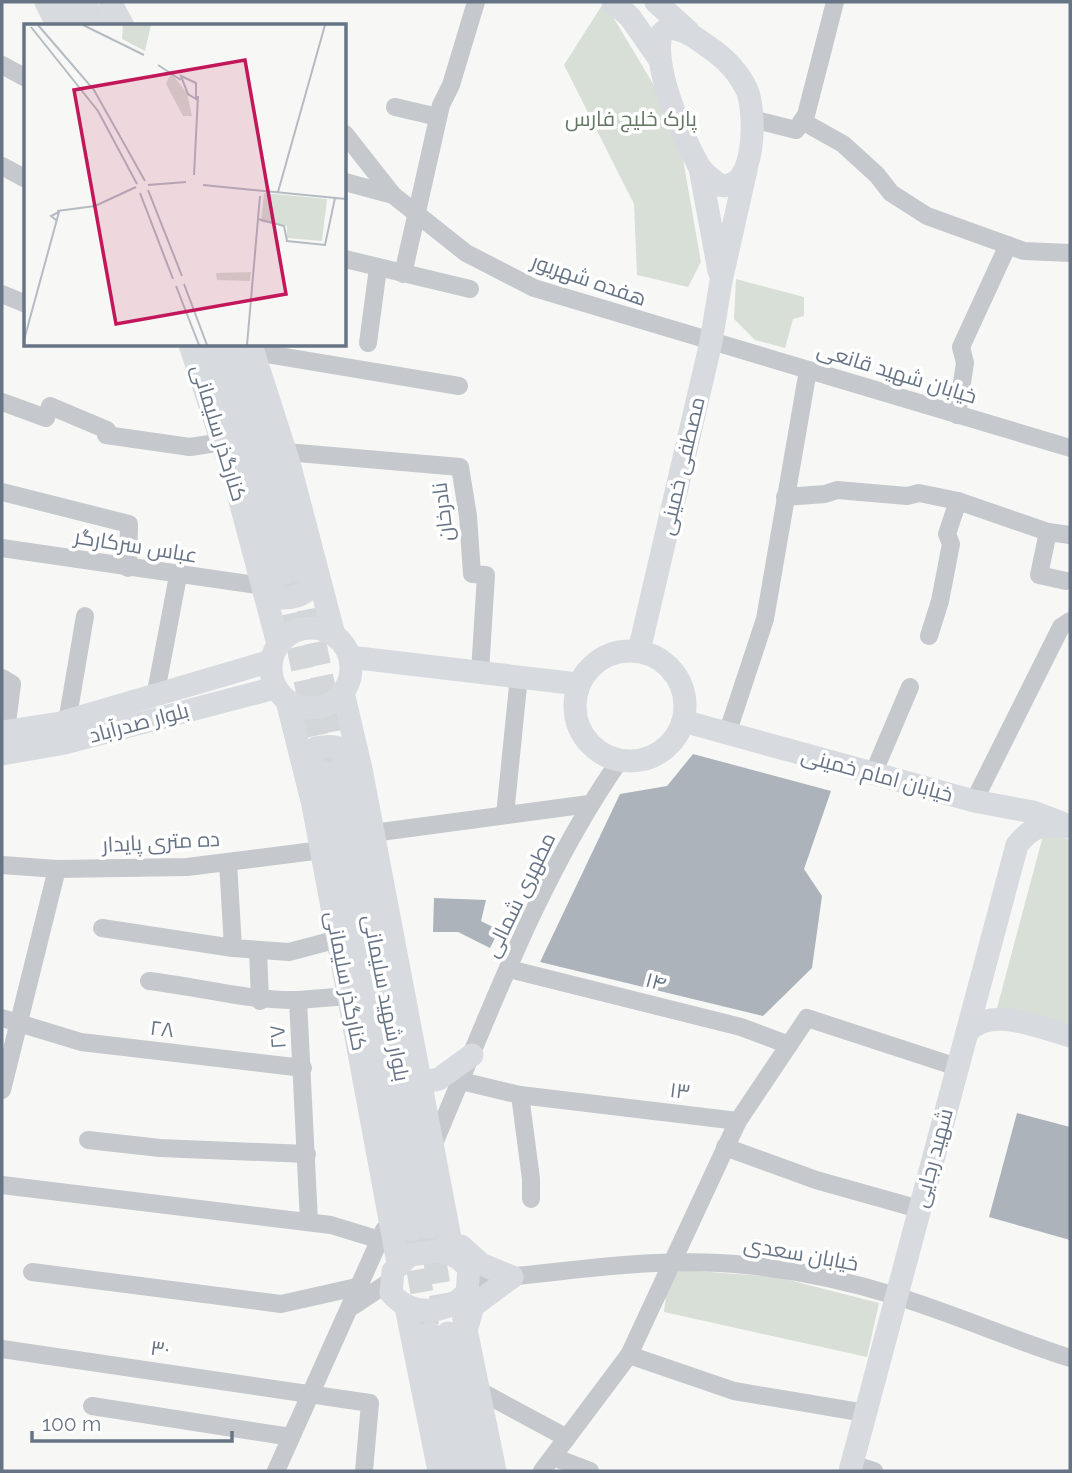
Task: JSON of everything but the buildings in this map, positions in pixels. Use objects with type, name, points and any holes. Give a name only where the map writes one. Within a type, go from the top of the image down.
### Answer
[{"type":"main road","points":[[46,2],[57,24]]},
{"type":"main road","points":[[65,2],[76,24]]},
{"type":"main road","points":[[84,2],[96,24]]},
{"type":"main road","name":"مصطفی خمینی","points":[[613,2],[630,17],[660,60],[680,123],[700,167],[720,281]]},
{"type":"main road","points":[[656,2],[721,56],[736,72],[749,97],[752,118]]},
{"type":"main road","points":[[660,60],[660,40],[664,30],[673,28],[693,35]]},
{"type":"main road","name":"مصطفی خمینی","points":[[639,651],[711,342],[720,281],[746,170],[752,118]]},
{"type":"main road","points":[[700,167],[719,185],[725,187],[738,182],[746,170]]},
{"type":"main road","name":"کنارگذر سلیمانی","points":[[191,346],[223,442],[263,586],[274,653]]},
{"type":"main road","points":[[210,346],[248,455],[309,590],[301,596],[280,598],[263,586]]},
{"type":"main road","points":[[228,346],[265,450],[300,572],[334,635],[350,657],[350,678],[343,692],[326,706],[313,709],[281,695],[274,653],[298,630],[323,630],[334,635]]},
{"type":"main road","points":[[252,348],[286,452],[300,572]]},
{"type":"main road","points":[[621,651],[639,651],[657,657],[677,677],[685,703],[683,722],[666,748],[652,757],[636,761],[620,760],[604,755],[581,732],[575,716],[574,700],[578,684],[588,668],[603,657],[621,651]]},
{"type":"main road","name":"بلوار صدرآباد","points":[[3,739],[155,697],[274,653]]},
{"type":"main road","points":[[350,657],[578,684]]},
{"type":"main road","name":"کنارگذر سلیمانی","points":[[343,692],[322,850],[390,1217],[394,1272]]},
{"type":"main road","name":"کنارگذر سلیمانی","points":[[281,695],[373,833],[432,1149],[435,1236]]},
{"type":"main road","name":"بلوار صدرآباد","points":[[3,739],[65,743],[281,695]]},
{"type":"main road","name":"خیابان امام خمینی","points":[[683,722],[979,802],[1034,812],[1070,827]]},
{"type":"main road","name":"بلوار شهید سلیمانی","points":[[333,771],[435,1236]]},
{"type":"main road","points":[[979,802],[1005,813],[1013,825],[1017,845]]},
{"type":"main road","points":[[1017,845],[1029,830],[1042,825],[1070,827]]},
{"type":"main road","name":"شهید رجایی","points":[[851,1468],[1017,845]]},
{"type":"main road","points":[[979,986],[990,1007],[1008,1020]]},
{"type":"main road","points":[[967,1032],[982,1020],[1008,1020],[1070,1036]]},
{"type":"main road","points":[[420,1083],[439,1079],[472,1055]]},
{"type":"main road","points":[[435,1236],[424,1252],[410,1255],[394,1272],[391,1293],[406,1307],[439,1471]]},
{"type":"main road","points":[[435,1236],[481,1264],[512,1277]]},
{"type":"main road","points":[[435,1236],[469,1269],[465,1290],[448,1332],[455,1471]]},
{"type":"main road","points":[[448,1332],[473,1306],[512,1277]]},
{"type":"main road","points":[[406,1307],[432,1310],[447,1307],[465,1290]]},
{"type":"main road","points":[[448,1332],[478,1390],[495,1471]]},
{"type":"main road","points":[[448,1332],[472,1471]]},
{"type":"street","points":[[403,274],[438,117],[452,85],[476,2]]},
{"type":"street","points":[[752,118],[796,130],[802,121],[835,2]]},
{"type":"street","points":[[2,65],[24,77]]},
{"type":"street","points":[[395,107],[438,117]]},
{"type":"street","points":[[802,121],[843,144],[877,175],[891,193],[927,216],[1024,251],[1070,253]]},
{"type":"street","name":"هفده شهریور","points":[[346,135],[393,195],[466,253],[534,288],[711,342]]},
{"type":"street","points":[[2,166],[24,178]]},
{"type":"street","name":"هفده شهریور","points":[[346,182],[393,195]]},
{"type":"street","points":[[957,415],[965,363],[961,347],[1008,246]]},
{"type":"street","points":[[346,259],[470,289]]},
{"type":"street","points":[[368,343],[378,268]]},
{"type":"street","points":[[2,294],[24,303]]},
{"type":"street","name":"خیابان شهید قانعی","points":[[711,342],[1070,448]]},
{"type":"street","points":[[252,348],[459,386]]},
{"type":"street","points":[[726,734],[765,619],[808,370]]},
{"type":"street","points":[[2,402],[46,418],[50,406],[107,429],[106,435],[190,447],[223,442]]},
{"type":"street","name":"نادرخان","points":[[286,452],[460,467],[468,516],[472,574],[486,575],[480,671]]},
{"type":"street","points":[[785,497],[825,494],[837,490],[907,496],[919,493],[958,501],[1048,532],[1070,535]]},
{"type":"street","points":[[2,492],[129,524],[128,568]]},
{"type":"street","points":[[929,636],[940,601],[951,544],[947,534],[958,501]]},
{"type":"street","points":[[1048,532],[1039,575],[1066,581]]},
{"type":"street","name":"عباس سرکارگر","points":[[2,548],[178,576],[263,586]]},
{"type":"street","points":[[155,697],[178,576]]},
{"type":"street","points":[[67,722],[85,615]]},
{"type":"street","points":[[979,802],[1061,627],[1070,621]]},
{"type":"street","points":[[505,815],[519,676]]},
{"type":"street","points":[[3,739],[6,679]]},
{"type":"street","points":[[873,774],[910,687]]},
{"type":"street","name":"مطهری شمالی","points":[[432,1149],[509,969],[589,804],[620,760]]},
{"type":"street","points":[[373,833],[589,804]]},
{"type":"street","name":"ده متری پایدار","points":[[2,865],[57,869],[187,867],[322,850]]},
{"type":"street","points":[[228,862],[233,948]]},
{"type":"street","points":[[2,1090],[10,1019],[57,869]]},
{"type":"street","points":[[102,928],[233,948],[289,952],[338,939]]},
{"type":"street","points":[[258,950],[260,1001]]},
{"type":"street","name":"۱۴","points":[[509,969],[741,1027],[789,1045]]},
{"type":"street","name":"۲۷","points":[[149,981],[199,987],[260,1001],[298,1000],[309,1222]]},
{"type":"street","points":[[298,1000],[349,996]]},
{"type":"street","points":[[590,1471],[547,1464],[629,1355],[669,1263],[738,1121],[807,1018],[957,1067]]},
{"type":"street","name":"۲۸","points":[[10,1019],[81,1042],[303,1068]]},
{"type":"street","name":"۱۳","points":[[461,1081],[520,1095],[738,1121]]},
{"type":"street","points":[[520,1095],[531,1179],[531,1199]]},
{"type":"street","points":[[88,1140],[160,1148],[307,1154]]},
{"type":"street","points":[[725,1147],[816,1180],[919,1209]]},
{"type":"street","points":[[2,1185],[331,1225],[380,1240]]},
{"type":"street","points":[[276,1471],[353,1306],[390,1217]]},
{"type":"street","name":"خیابان سعدی","points":[[465,1290],[512,1277],[669,1263],[745,1265],[806,1274],[895,1296],[997,1335],[1070,1358]]},
{"type":"street","points":[[32,1272],[281,1304],[360,1286]]},
{"type":"street","points":[[353,1306],[394,1272]]},
{"type":"street","name":"۳۰","points":[[2,1349],[370,1403],[364,1471]]},
{"type":"street","points":[[629,1355],[734,1391],[865,1413]]},
{"type":"street","points":[[478,1390],[567,1438]]},
{"type":"street","points":[[92,1406],[291,1437]]},
{"type":"street","points":[[851,1468],[874,1471]]},
{"type":"green space","name":"پارک خلیج فارس","points":[[604,2],[652,82],[680,142],[701,262],[688,287],[637,275],[634,204],[564,65]]},
{"type":"green space","points":[[736,279],[804,297],[804,316],[793,319],[785,348],[755,340],[734,319]]},
{"type":"green space","points":[[1044,832],[1070,840],[1070,1032],[997,1008]]},
{"type":"green space","points":[[669,1269],[777,1277],[879,1303],[867,1357],[664,1312]]},
{"type":"tunnel","points":[[301,576],[340,765]]},
{"type":"tunnel","points":[[284,580],[323,766]]},
{"type":"tunnel","points":[[429,1227],[446,1326]]},
{"type":"tunnel","points":[[412,1236],[428,1327]]}]
